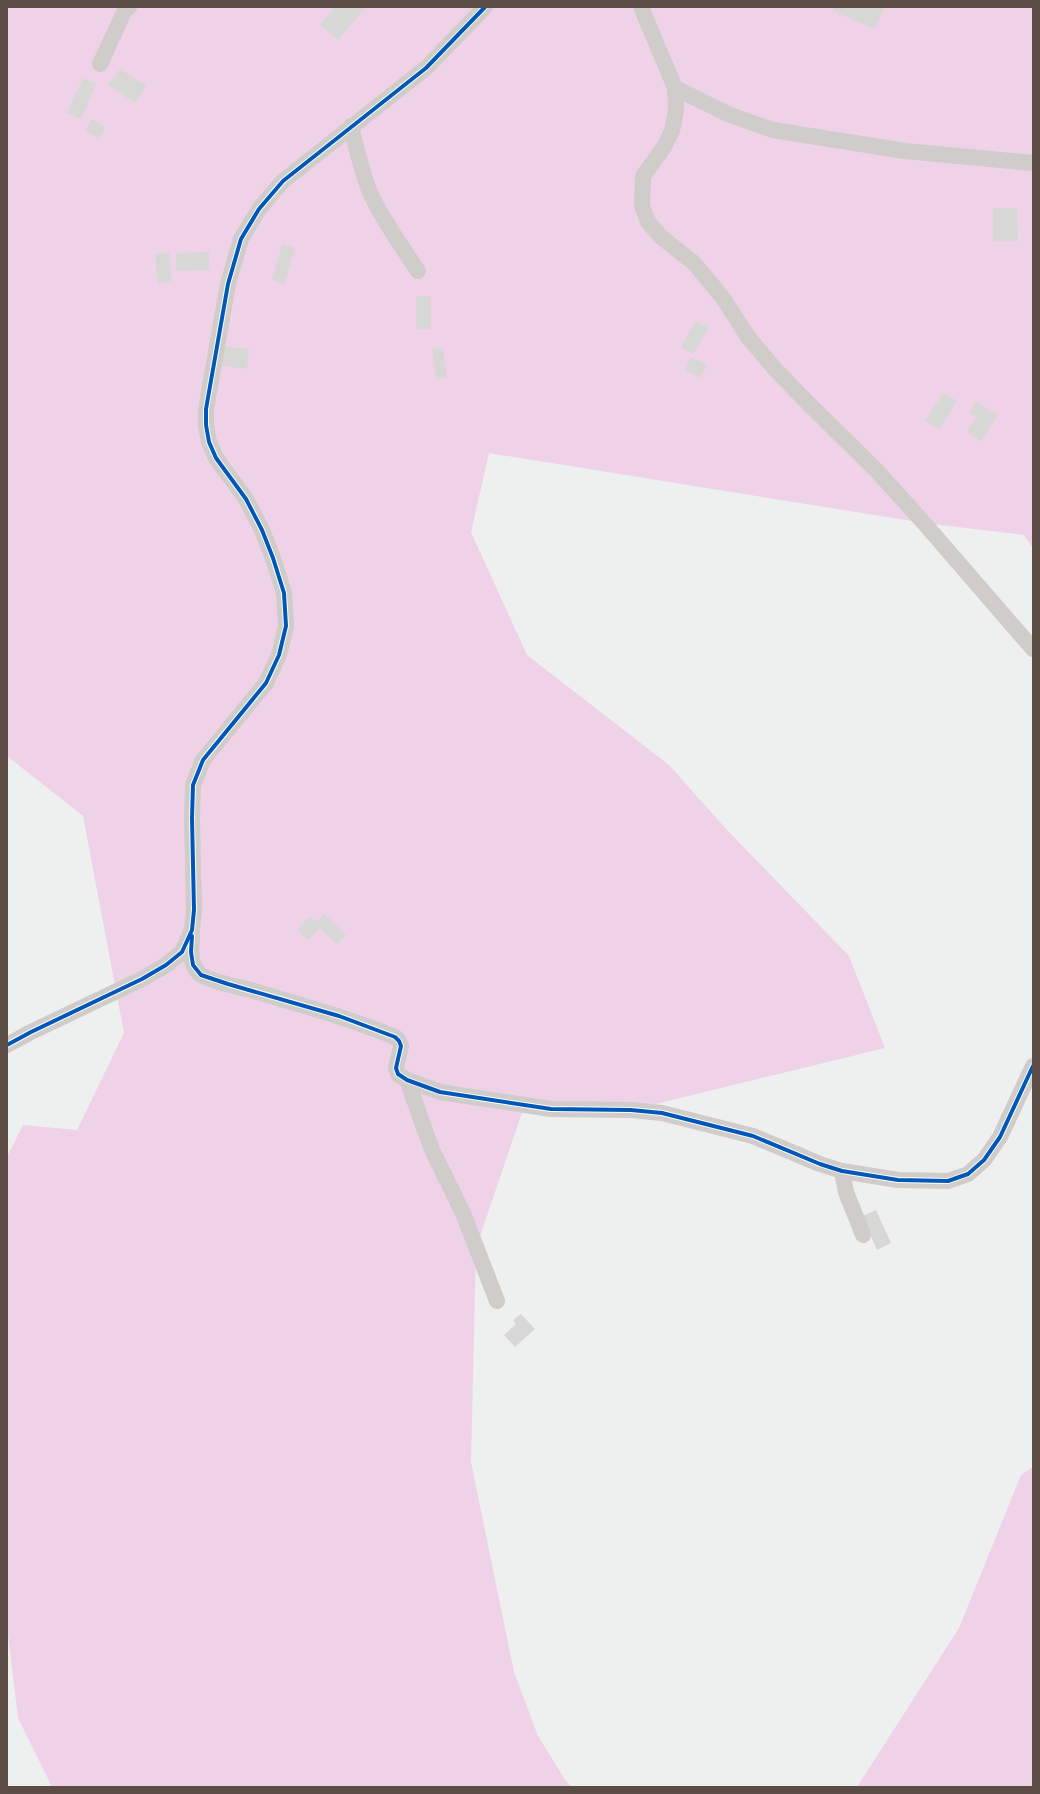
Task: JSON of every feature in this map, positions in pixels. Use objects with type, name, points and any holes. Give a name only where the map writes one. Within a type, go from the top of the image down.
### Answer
[{"type":"street","points":[[100,64],[125,10],[129,7]]},
{"type":"street","points":[[485,7],[426,68],[283,181],[259,209],[242,239],[228,284],[206,409],[206,425],[216,458],[246,499],[262,530],[284,593],[286,626],[279,655],[266,684],[203,760],[193,786],[192,818],[194,910],[191,952],[193,965],[202,975],[283,1001],[339,1016],[395,1037],[401,1046],[396,1068],[398,1074],[407,1080],[440,1092],[551,1109],[631,1110],[662,1113],[753,1136],[820,1164],[842,1171],[898,1180],[948,1181],[968,1174],[984,1160],[1000,1137],[1033,1066]]},
{"type":"street","points":[[641,7],[674,88],[676,110],[672,131],[664,147],[643,176],[642,206],[648,222],[661,237],[694,263],[723,298],[748,337],[775,369],[876,471],[924,523],[1033,649]]},
{"type":"street","points":[[674,88],[730,115],[774,130],[905,151],[1033,163]]},
{"type":"street","points":[[351,126],[358,157],[372,197],[393,235],[418,271]]},
{"type":"street","points":[[7,1044],[166,966],[182,952],[192,930]]},
{"type":"street","points":[[407,1080],[432,1150],[463,1213],[497,1301]]},
{"type":"street","points":[[842,1171],[846,1192],[863,1234]]},
{"type":"shaded area","points":[[7,7],[1033,7],[1033,548],[1024,535],[924,523],[489,453],[471,532],[527,655],[669,765],[728,831],[849,956],[885,1048],[631,1110],[525,1104],[476,1248],[471,1462],[514,1672],[538,1736],[566,1781],[572,1787],[52,1787],[18,1718],[7,1627],[7,1157],[23,1125],[77,1130],[124,1033],[83,816],[7,756]]},
{"type":"shaded area","points":[[1033,1467],[1033,1787],[857,1787],[959,1628],[1021,1475]]},
{"type":"building","points":[[335,7],[366,7],[338,40],[320,25]]},
{"type":"building","points":[[834,7],[884,7],[875,29],[833,11]]},
{"type":"building","points":[[120,69],[146,86],[135,103],[108,85]]},
{"type":"building","points":[[83,78],[96,84],[81,119],[67,113]]},
{"type":"building","points":[[92,119],[105,127],[99,139],[85,130]]},
{"type":"building","points":[[993,208],[1017,208],[1018,241],[993,241]]},
{"type":"building","points":[[282,244],[295,248],[284,284],[272,280]]},
{"type":"building","points":[[169,252],[172,281],[158,283],[155,254]]},
{"type":"building","points":[[209,252],[209,270],[176,271],[176,253]]},
{"type":"building","points":[[416,296],[431,296],[431,329],[416,329]]},
{"type":"building","points":[[696,321],[709,328],[693,354],[681,347]]},
{"type":"building","points":[[220,346],[249,349],[247,369],[217,365]]},
{"type":"building","points":[[443,348],[447,378],[436,379],[432,349]]},
{"type":"building","points":[[691,357],[707,365],[701,378],[685,370]]},
{"type":"building","points":[[943,393],[957,401],[939,429],[925,421]]},
{"type":"building","points":[[976,401],[998,415],[981,441],[967,432],[976,418],[969,413]]},
{"type":"building","points":[[325,914],[346,935],[337,944],[320,928],[308,940],[297,930],[310,916],[316,922]]},
{"type":"building","points":[[876,1210],[891,1243],[877,1250],[862,1216]]},
{"type":"building","points":[[521,1314],[535,1329],[515,1347],[504,1335],[516,1324],[513,1320]]},
{"type":"cycle path","points":[[7,1045],[142,979],[166,965],[182,952],[192,930],[194,910],[192,818],[193,785],[203,760],[266,683],[279,655],[286,626],[284,593],[273,558],[262,530],[246,499],[216,458],[209,442],[206,425],[206,409],[228,284],[241,239],[259,209],[283,181],[426,68],[485,7]]},
{"type":"cycle path","points":[[192,936],[191,952],[193,965],[201,975],[339,1016],[395,1037],[401,1046],[396,1068],[398,1074],[407,1080],[440,1092],[551,1109],[631,1110],[662,1113],[753,1136],[820,1164],[842,1171],[898,1180],[948,1181],[968,1174],[984,1160],[1000,1137],[1033,1066]]}]
